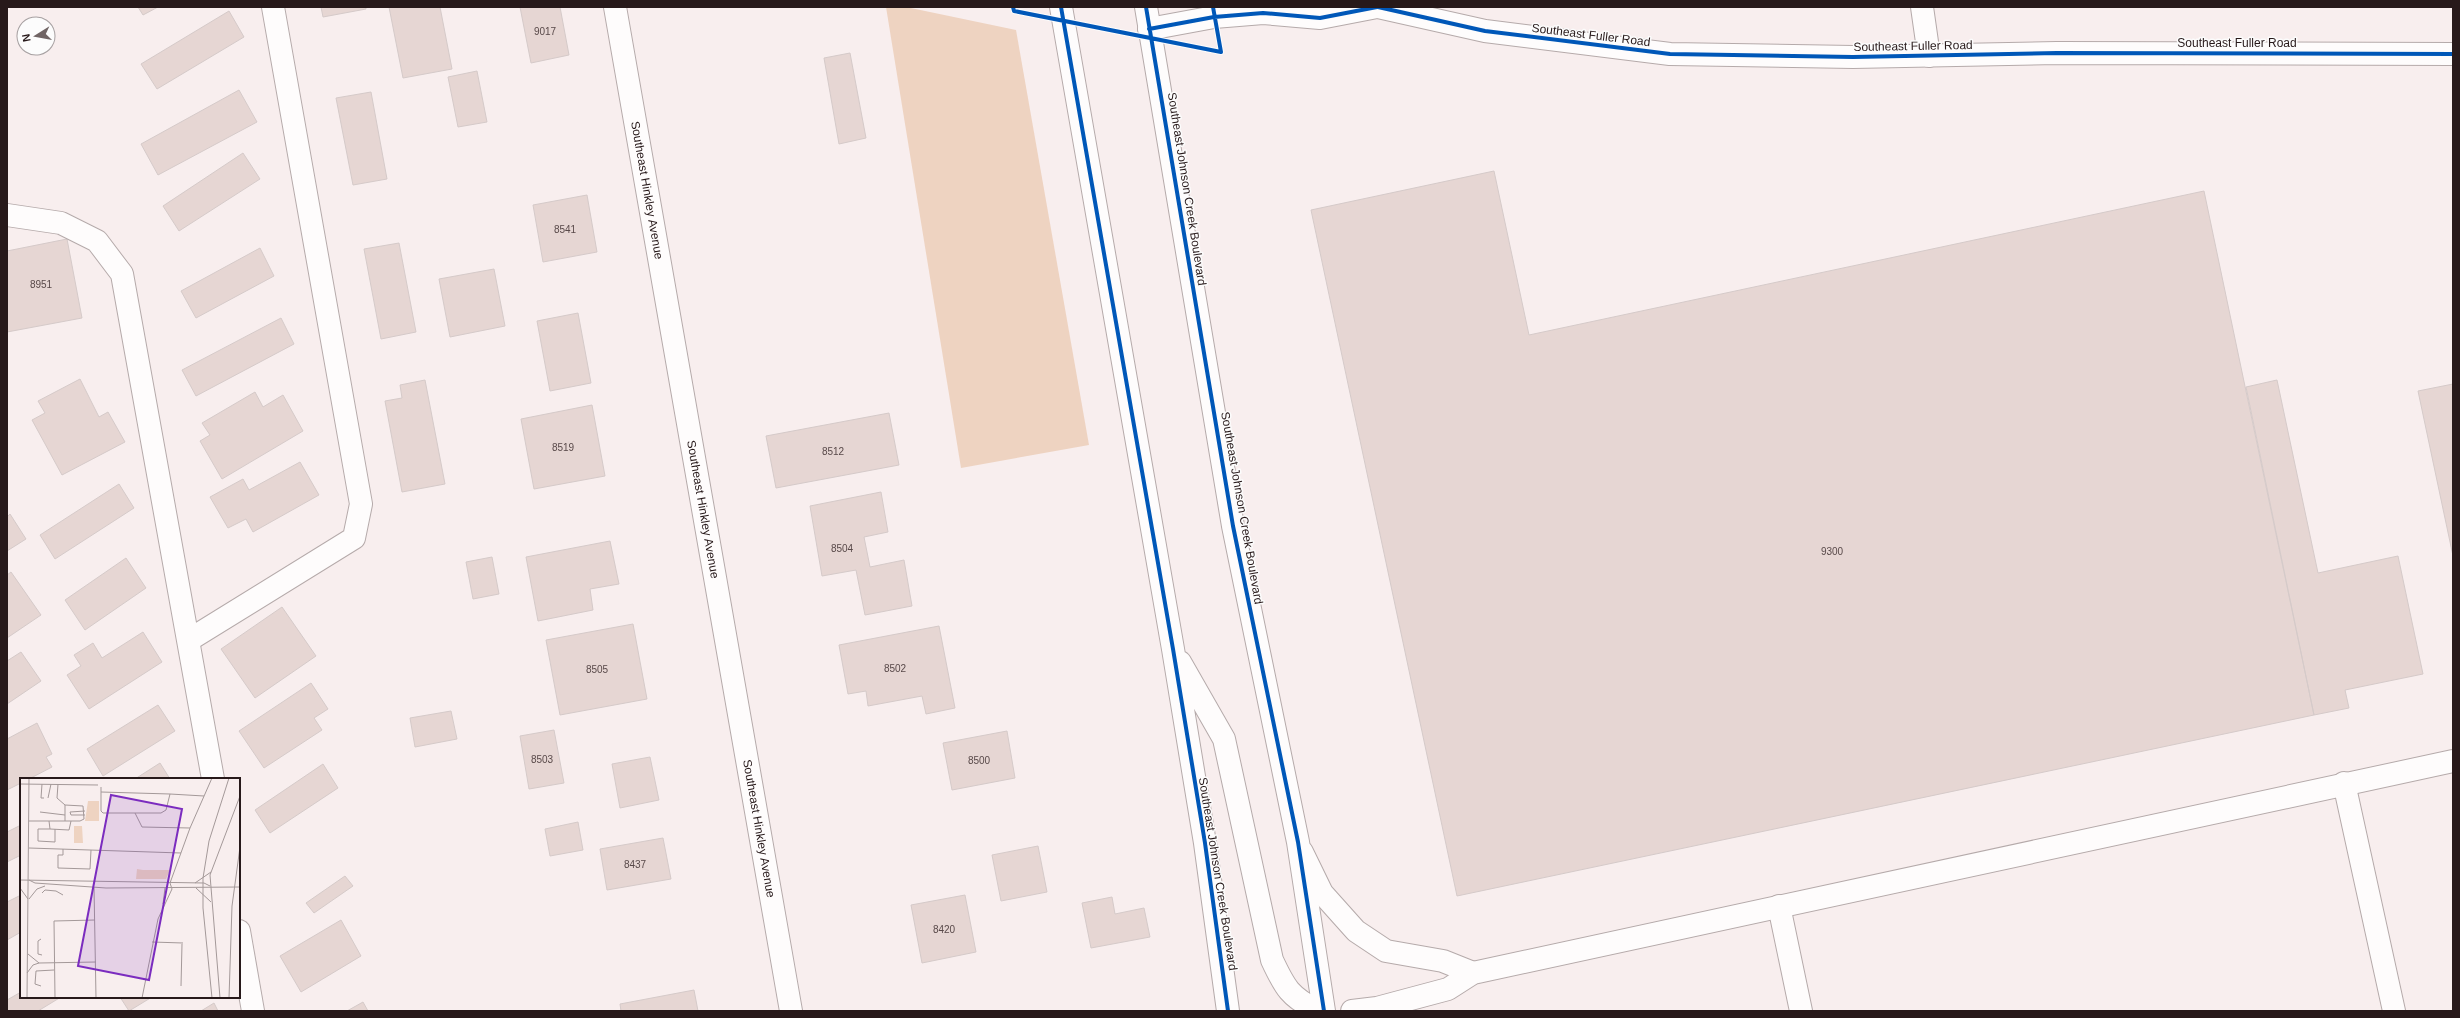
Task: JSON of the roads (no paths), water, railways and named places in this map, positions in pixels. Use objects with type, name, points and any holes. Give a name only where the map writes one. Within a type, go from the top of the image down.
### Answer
[{"type":"main road","points":[[188,640],[354,538],[361,504],[272,7]]},
{"type":"main road","name":"Southeast Hinkley Avenue","points":[[615,7],[791,1011]]},
{"type":"main road","name":"Southeast Johnson Creek Boulevard","points":[[1061,7],[1205,843],[1228,1011]]},
{"type":"main road","name":"Southeast Johnson Creek Boulevard","points":[[1146,7],[1233,526],[1298,842],[1324,1011]]},
{"type":"main road","name":"Southeast Fuller Road","points":[[1149,28],[1214,17],[1263,13],[1320,18],[1377,7],[1485,31],[1670,54],[1752,57],[1929,56],[2056,52],[2453,54]]},
{"type":"main road","points":[[1922,7],[1929,56]]},
{"type":"main road","points":[[7,215],[61,223],[97,240],[122,274],[213,778]]},
{"type":"main road","points":[[1172,649],[1224,739],[1272,960],[1285,987],[1302,1003],[1318,1011]]},
{"type":"main road","points":[[1352,1011],[1377,1008],[1448,989],[1473,973],[2453,760]]},
{"type":"main road","points":[[2344,783],[2394,1011]]},
{"type":"main road","points":[[1298,842],[1322,893],[1356,931],[1386,951],[1443,961],[1473,973]]},
{"type":"main road","points":[[1779,906],[1801,1011]]},
{"type":"main road","points":[[240,937],[253,1011]]}]
